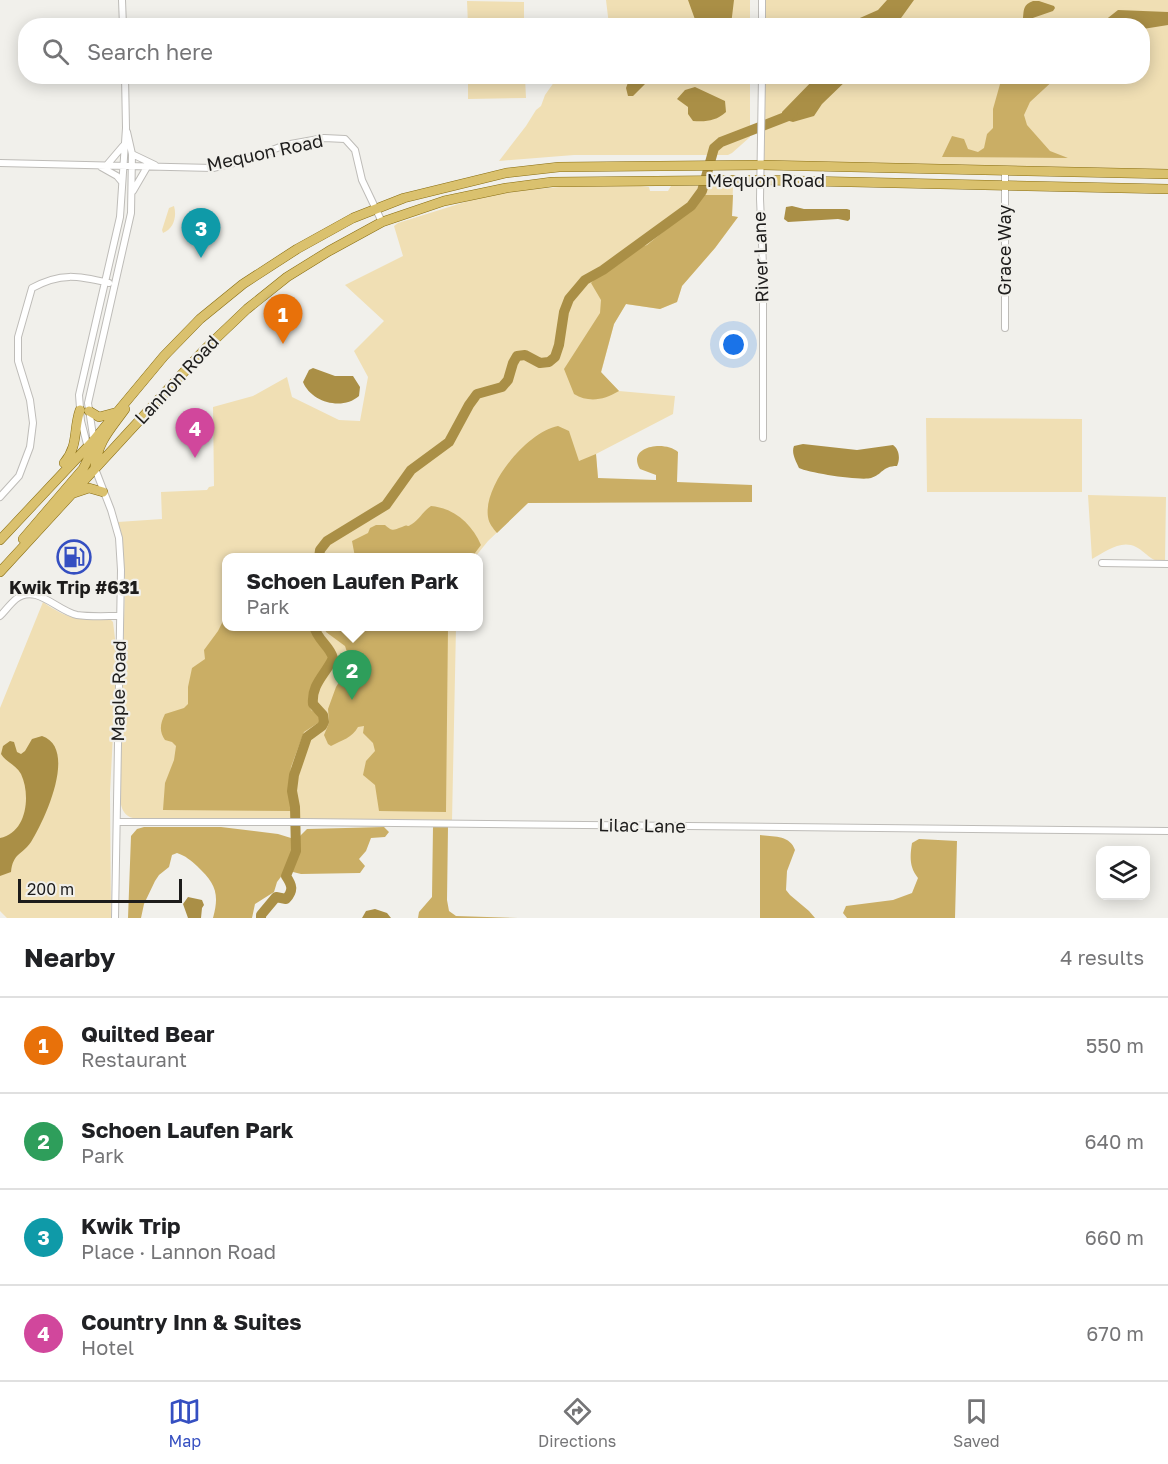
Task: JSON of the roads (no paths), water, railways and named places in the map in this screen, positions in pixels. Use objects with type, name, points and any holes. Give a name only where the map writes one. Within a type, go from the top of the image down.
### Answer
[{"type":"main road","name":"Mequon Road","points":[[375,209],[404,198],[506,173],[559,167],[761,165],[1168,174]]},
{"type":"main road","points":[[873,168],[873,182]]},
{"type":"main road","name":"Mequon Road","points":[[382,222],[444,201],[506,188],[552,182],[760,180],[1168,189]]},
{"type":"main road","name":"Lannon Road","points":[[0,540],[90,447],[116,412],[164,356],[200,320],[243,284],[297,249],[353,218],[375,209]]},
{"type":"main road","name":"Lannon Road","points":[[0,573],[206,348],[247,309],[287,277],[329,250],[382,222]]},
{"type":"main road","points":[[94,469],[102,440],[127,408],[132,393]]},
{"type":"main road","points":[[28,509],[41,488],[71,454],[74,448],[76,421],[84,411],[99,417],[116,412]]},
{"type":"main road","points":[[16,555],[20,542],[83,469],[90,447]]},
{"type":"main road","points":[[72,494],[89,488],[103,492]]},
{"type":"street","points":[[122,0],[123,18]]},
{"type":"street","points":[[762,0],[762,18]]},
{"type":"street","name":"Maple Road","points":[[115,918],[121,570],[119,538],[111,510],[94,469],[80,389],[120,218],[126,128],[125,84]]},
{"type":"street","name":"River Lane","points":[[762,84],[760,240],[763,265],[763,438]]},
{"type":"street","name":"Maple Road","points":[[84,411],[88,403],[130,225],[132,154],[126,128]]},
{"type":"street","name":"Mequon Road","points":[[0,163],[213,168],[246,160],[285,145],[324,138],[345,139],[355,150],[362,180],[382,222]]},
{"type":"street","points":[[106,166],[124,145]]},
{"type":"street","points":[[132,154],[158,167]]},
{"type":"street","points":[[98,166],[117,176],[122,182]]},
{"type":"street","points":[[132,194],[139,177],[147,167]]},
{"type":"street","name":"Grace Way","points":[[1005,171],[1005,328]]},
{"type":"street","points":[[0,497],[19,476],[30,447],[33,423],[30,400],[18,361],[18,337],[32,288],[47,280],[67,275],[116,285]]},
{"type":"street","name":"Maple Road","points":[[90,447],[94,469]]},
{"type":"street","points":[[1102,563],[1168,564]]},
{"type":"street","points":[[0,616],[18,597],[28,594],[42,596],[59,608],[76,615],[120,616]]},
{"type":"street","name":"Lilac Lane","points":[[117,822],[1168,831]]},
{"type":"waterway","points":[[320,553],[327,541],[386,505],[411,470],[449,442],[477,394],[502,387],[508,380],[517,356],[525,355],[540,363],[549,362],[555,357],[564,312],[569,299],[585,280],[603,270],[691,206],[702,191],[714,148],[721,142],[793,112]]},
{"type":"waterway","points":[[261,918],[276,897],[286,899],[291,890],[286,876],[296,851],[295,807],[292,791],[294,775],[307,737],[324,722],[323,715],[313,704],[313,697],[317,685],[333,658],[316,631]]},
{"type":"place","name":"Kwik Trip","points":[[201,258]]},
{"type":"place","name":"Quilted Bear","points":[[283,344]]},
{"type":"place","name":"Country Inn & Suites","points":[[195,458]]},
{"type":"place","name":"Kwik Trip #631","points":[[74,557]]},
{"type":"place","name":"Schoen Laufen Park","points":[[352,700]]}]
